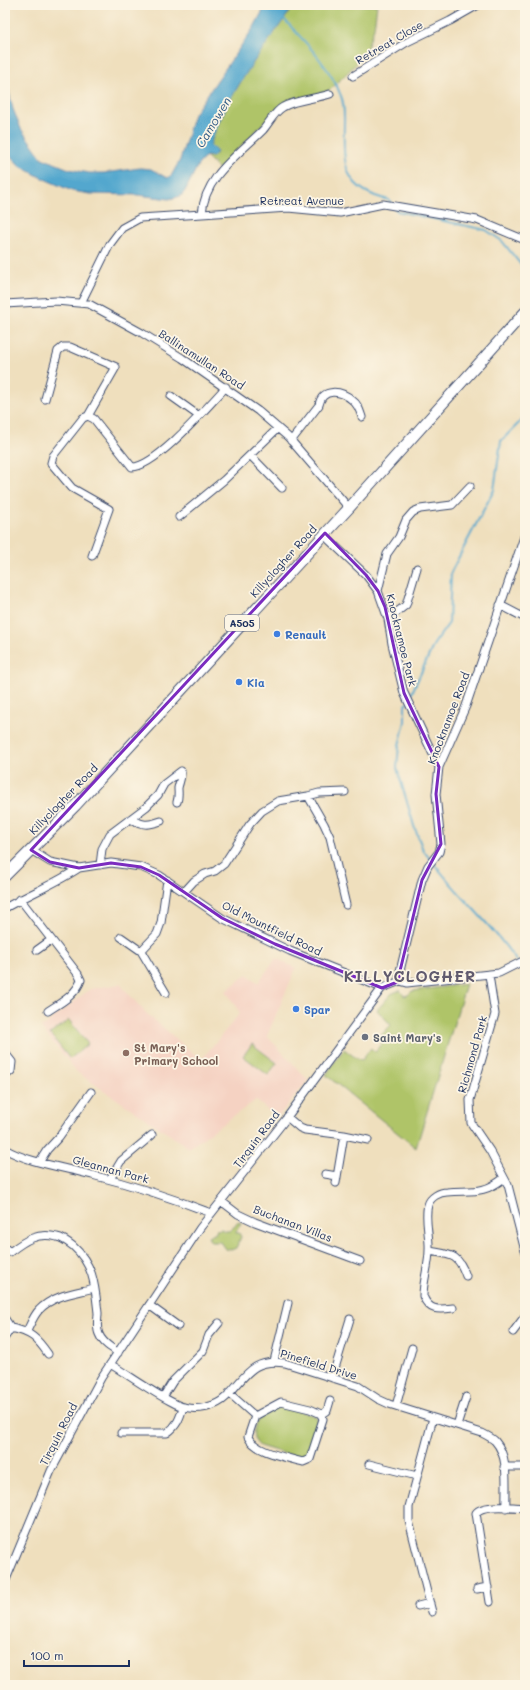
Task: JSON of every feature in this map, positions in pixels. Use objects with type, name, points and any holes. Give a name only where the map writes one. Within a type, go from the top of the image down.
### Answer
[{"type":"highway","name":"Killyclogher Road","points":[[5,876],[75,806],[349,508],[525,312]]},
{"type":"street","name":"Retreat Close","points":[[353,76],[407,42],[450,21],[478,5]]},
{"type":"street","points":[[202,214],[210,184],[264,129],[282,107],[330,94]]},
{"type":"street","name":"Retreat Avenue","points":[[81,303],[110,244],[122,228],[140,218],[288,208],[340,212],[384,204],[477,220],[525,240]]},
{"type":"street","name":"Ballinamullan Road","points":[[5,304],[56,301],[89,304],[142,333],[226,387],[258,411],[291,441],[349,508]]},
{"type":"street","points":[[45,399],[58,351],[63,347],[70,347],[116,367],[88,416],[83,418],[53,456],[51,463],[72,488],[109,509],[92,556]]},
{"type":"street","points":[[88,416],[94,419],[132,467],[138,467],[145,464],[173,442],[226,387]]},
{"type":"street","points":[[291,441],[318,405],[320,398],[326,393],[336,393],[352,399],[360,409],[362,417]]},
{"type":"street","points":[[171,396],[199,416]]},
{"type":"street","points":[[179,517],[224,480],[278,428]]},
{"type":"street","points":[[250,455],[282,488]]},
{"type":"street","points":[[378,590],[387,554],[399,537],[406,520],[413,512],[420,509],[452,505],[470,486]]},
{"type":"street","name":"Knocknamoe Park","points":[[325,533],[329,540],[366,575],[378,590],[388,619],[392,644],[406,697],[439,767]]},
{"type":"street","name":"Knocknamoe Road","points":[[400,981],[399,975],[422,880],[428,866],[439,852],[441,844],[436,794],[439,767],[466,706],[525,534]]},
{"type":"street","points":[[388,619],[406,606],[416,568]]},
{"type":"street","points":[[500,605],[525,618]]},
{"type":"street","points":[[100,865],[102,849],[110,834],[158,796],[164,784],[182,772],[182,778],[178,788],[180,794],[177,802]]},
{"type":"street","points":[[184,892],[194,881],[205,874],[215,871],[224,864],[250,824],[262,811],[278,801],[319,793],[345,792]]},
{"type":"street","points":[[308,796],[330,837],[346,905]]},
{"type":"street","points":[[130,819],[142,825],[161,821]]},
{"type":"street","points":[[31,850],[50,862],[79,868]]},
{"type":"street","name":"Old Mountfield Road","points":[[79,868],[121,863],[141,867],[159,875],[222,918],[280,946],[382,988]]},
{"type":"street","points":[[5,908],[38,889],[61,880],[79,868]]},
{"type":"street","points":[[141,951],[156,934],[161,923],[166,880]]},
{"type":"street","points":[[20,899],[78,974],[81,980],[79,986],[72,993],[48,1011]]},
{"type":"street","points":[[121,936],[141,951],[166,993]]},
{"type":"street","points":[[37,950],[51,940]]},
{"type":"street","points":[[382,988],[400,981],[407,983],[499,973],[524,960]]},
{"type":"street","name":"Richmond Park","points":[[489,974],[495,1014],[470,1100],[471,1123],[490,1151],[512,1195],[525,1251]]},
{"type":"street","name":"Tirquin Road","points":[[5,1582],[51,1471],[94,1390],[110,1364],[211,1213],[287,1116],[382,988]]},
{"type":"street","points":[[5,1053],[12,1062],[11,1071],[5,1076]]},
{"type":"street","points":[[40,1161],[92,1092]]},
{"type":"street","points":[[287,1116],[300,1128],[305,1130],[368,1140]]},
{"type":"street","points":[[110,1179],[121,1161],[152,1135]]},
{"type":"street","points":[[326,1174],[336,1179],[344,1135]]},
{"type":"street","name":"Gleannan Park","points":[[5,1149],[29,1160],[40,1161],[110,1179],[164,1195],[211,1213]]},
{"type":"street","points":[[453,1308],[441,1309],[430,1307],[425,1302],[423,1296],[423,1284],[429,1251],[428,1203],[437,1194],[446,1192],[478,1192],[504,1178]]},
{"type":"street","name":"Buchanan Villas","points":[[221,1201],[238,1214],[255,1222],[360,1261]]},
{"type":"street","points":[[5,1248],[10,1252],[31,1238],[40,1235],[48,1235],[61,1238],[76,1249],[89,1266],[98,1314],[98,1333],[103,1341],[118,1352]]},
{"type":"street","points":[[429,1251],[448,1254],[457,1258],[462,1264],[466,1276]]},
{"type":"street","points":[[27,1331],[38,1310],[48,1302],[60,1296],[94,1288]]},
{"type":"street","points":[[274,1361],[288,1303]]},
{"type":"street","points":[[149,1305],[178,1326]]},
{"type":"street","points":[[513,1332],[525,1316]]},
{"type":"street","points":[[5,1319],[11,1328],[27,1331],[41,1344],[48,1354]]},
{"type":"street","points":[[332,1378],[350,1320]]},
{"type":"street","points":[[163,1397],[173,1381],[203,1351],[209,1336],[219,1323]]},
{"type":"street","points":[[5,1337],[11,1328]]},
{"type":"street","points":[[396,1406],[412,1348]]},
{"type":"street","name":"Pinefield Drive","points":[[110,1364],[163,1397],[183,1407],[198,1409],[213,1405],[225,1398],[246,1373],[255,1366],[274,1361],[285,1363],[358,1386],[378,1400],[482,1433],[494,1440],[500,1448],[504,1467],[506,1508]]},
{"type":"street","points":[[229,1393],[255,1416]]},
{"type":"street","points":[[457,1425],[466,1397]]},
{"type":"street","points":[[321,1416],[327,1411],[330,1401]]},
{"type":"street","points":[[281,1402],[310,1409],[321,1416],[323,1419],[310,1459],[303,1462],[260,1449],[251,1444],[248,1437],[255,1416],[281,1402]]},
{"type":"street","points":[[120,1433],[167,1433],[173,1429],[179,1421],[183,1407]]},
{"type":"street","points":[[432,1612],[409,1521],[409,1507],[416,1476],[433,1418]]},
{"type":"street","points":[[369,1464],[416,1476]]},
{"type":"street","points":[[504,1467],[525,1467]]},
{"type":"street","points":[[490,1602],[476,1513],[484,1508],[525,1508]]},
{"type":"street","points":[[477,1589],[488,1588]]},
{"type":"street","points":[[418,1606],[430,1603]]},
{"type":"highlighted area","points":[[325,533],[366,575],[378,591],[385,607],[404,693],[439,767],[436,794],[441,844],[422,880],[399,975],[400,981],[382,988],[275,944],[222,918],[159,875],[141,867],[111,863],[79,868],[50,862],[31,850]]},
{"type":"shaded area","name":"St Mary's Primary School","points":[[276,958],[296,968],[267,1036],[308,1080],[277,1118],[256,1100],[189,1148],[78,1073],[41,1028],[90,989],[120,984],[145,1012],[201,1060],[240,1013],[226,991],[247,974],[258,983]]},
{"type":"green space","points":[[292,5],[377,5],[374,28],[364,56],[330,90],[280,106],[219,169],[206,156],[213,157],[217,152],[210,145],[217,127],[244,76],[288,14]]},
{"type":"green space","points":[[466,984],[416,1148],[326,1075],[344,1049],[356,1058],[362,1060],[371,1048],[375,1052],[384,1040],[381,1035],[391,1025],[377,1010],[391,994],[400,990],[404,996],[408,995],[412,991]]},
{"type":"green space","points":[[69,1020],[88,1044],[70,1059],[50,1034]]},
{"type":"green space","points":[[252,1044],[277,1063],[268,1075],[243,1056]]},
{"type":"green space","points":[[237,1222],[241,1223],[236,1233],[239,1233],[241,1237],[236,1248],[231,1250],[225,1249],[220,1242],[211,1242],[208,1237],[216,1233],[216,1230],[222,1229],[223,1231],[229,1231],[236,1225]]},
{"type":"green space","points":[[276,1407],[286,1407],[315,1416],[318,1421],[308,1454],[303,1459],[260,1446],[255,1441],[254,1429],[260,1418],[270,1409]]},
{"type":"water","name":"Camowen","points":[[266,5],[292,5],[288,14],[244,76],[225,110],[210,145],[217,152],[213,157],[206,156],[198,165],[181,196],[169,199],[138,195],[90,194],[72,191],[42,178],[20,166],[5,150],[5,60],[8,88],[13,109],[21,129],[42,158],[69,169],[89,173],[104,173],[140,168],[151,169],[167,178],[171,176],[180,160],[194,114],[254,27]]},
{"type":"waterway","points":[[283,18],[323,64],[341,96],[344,111],[344,153],[349,174],[355,183],[363,190],[374,196],[389,200],[391,203]]},
{"type":"waterway","points":[[395,208],[397,211],[486,230],[502,241],[525,270]]},
{"type":"waterway","points":[[409,699],[434,644],[449,623],[451,572],[494,490],[501,441],[525,417]]},
{"type":"waterway","points":[[407,703],[405,706],[405,722],[399,745],[397,768],[414,826],[423,850],[430,859]]},
{"type":"waterway","points":[[433,862],[493,930],[525,975]]},
{"type":"place","name":"Renault","points":[[277,634]]},
{"type":"place","name":"Kia","points":[[239,682]]},
{"type":"place","name":"Spar","points":[[296,1009]]},
{"type":"place","name":"Saint Mary's","points":[[365,1037]]},
{"type":"place","name":"St Mary's Primary School","points":[[126,1053]]},
{"type":"district","name":"KILLYCLOGHER","points":[[410,976]]}]
